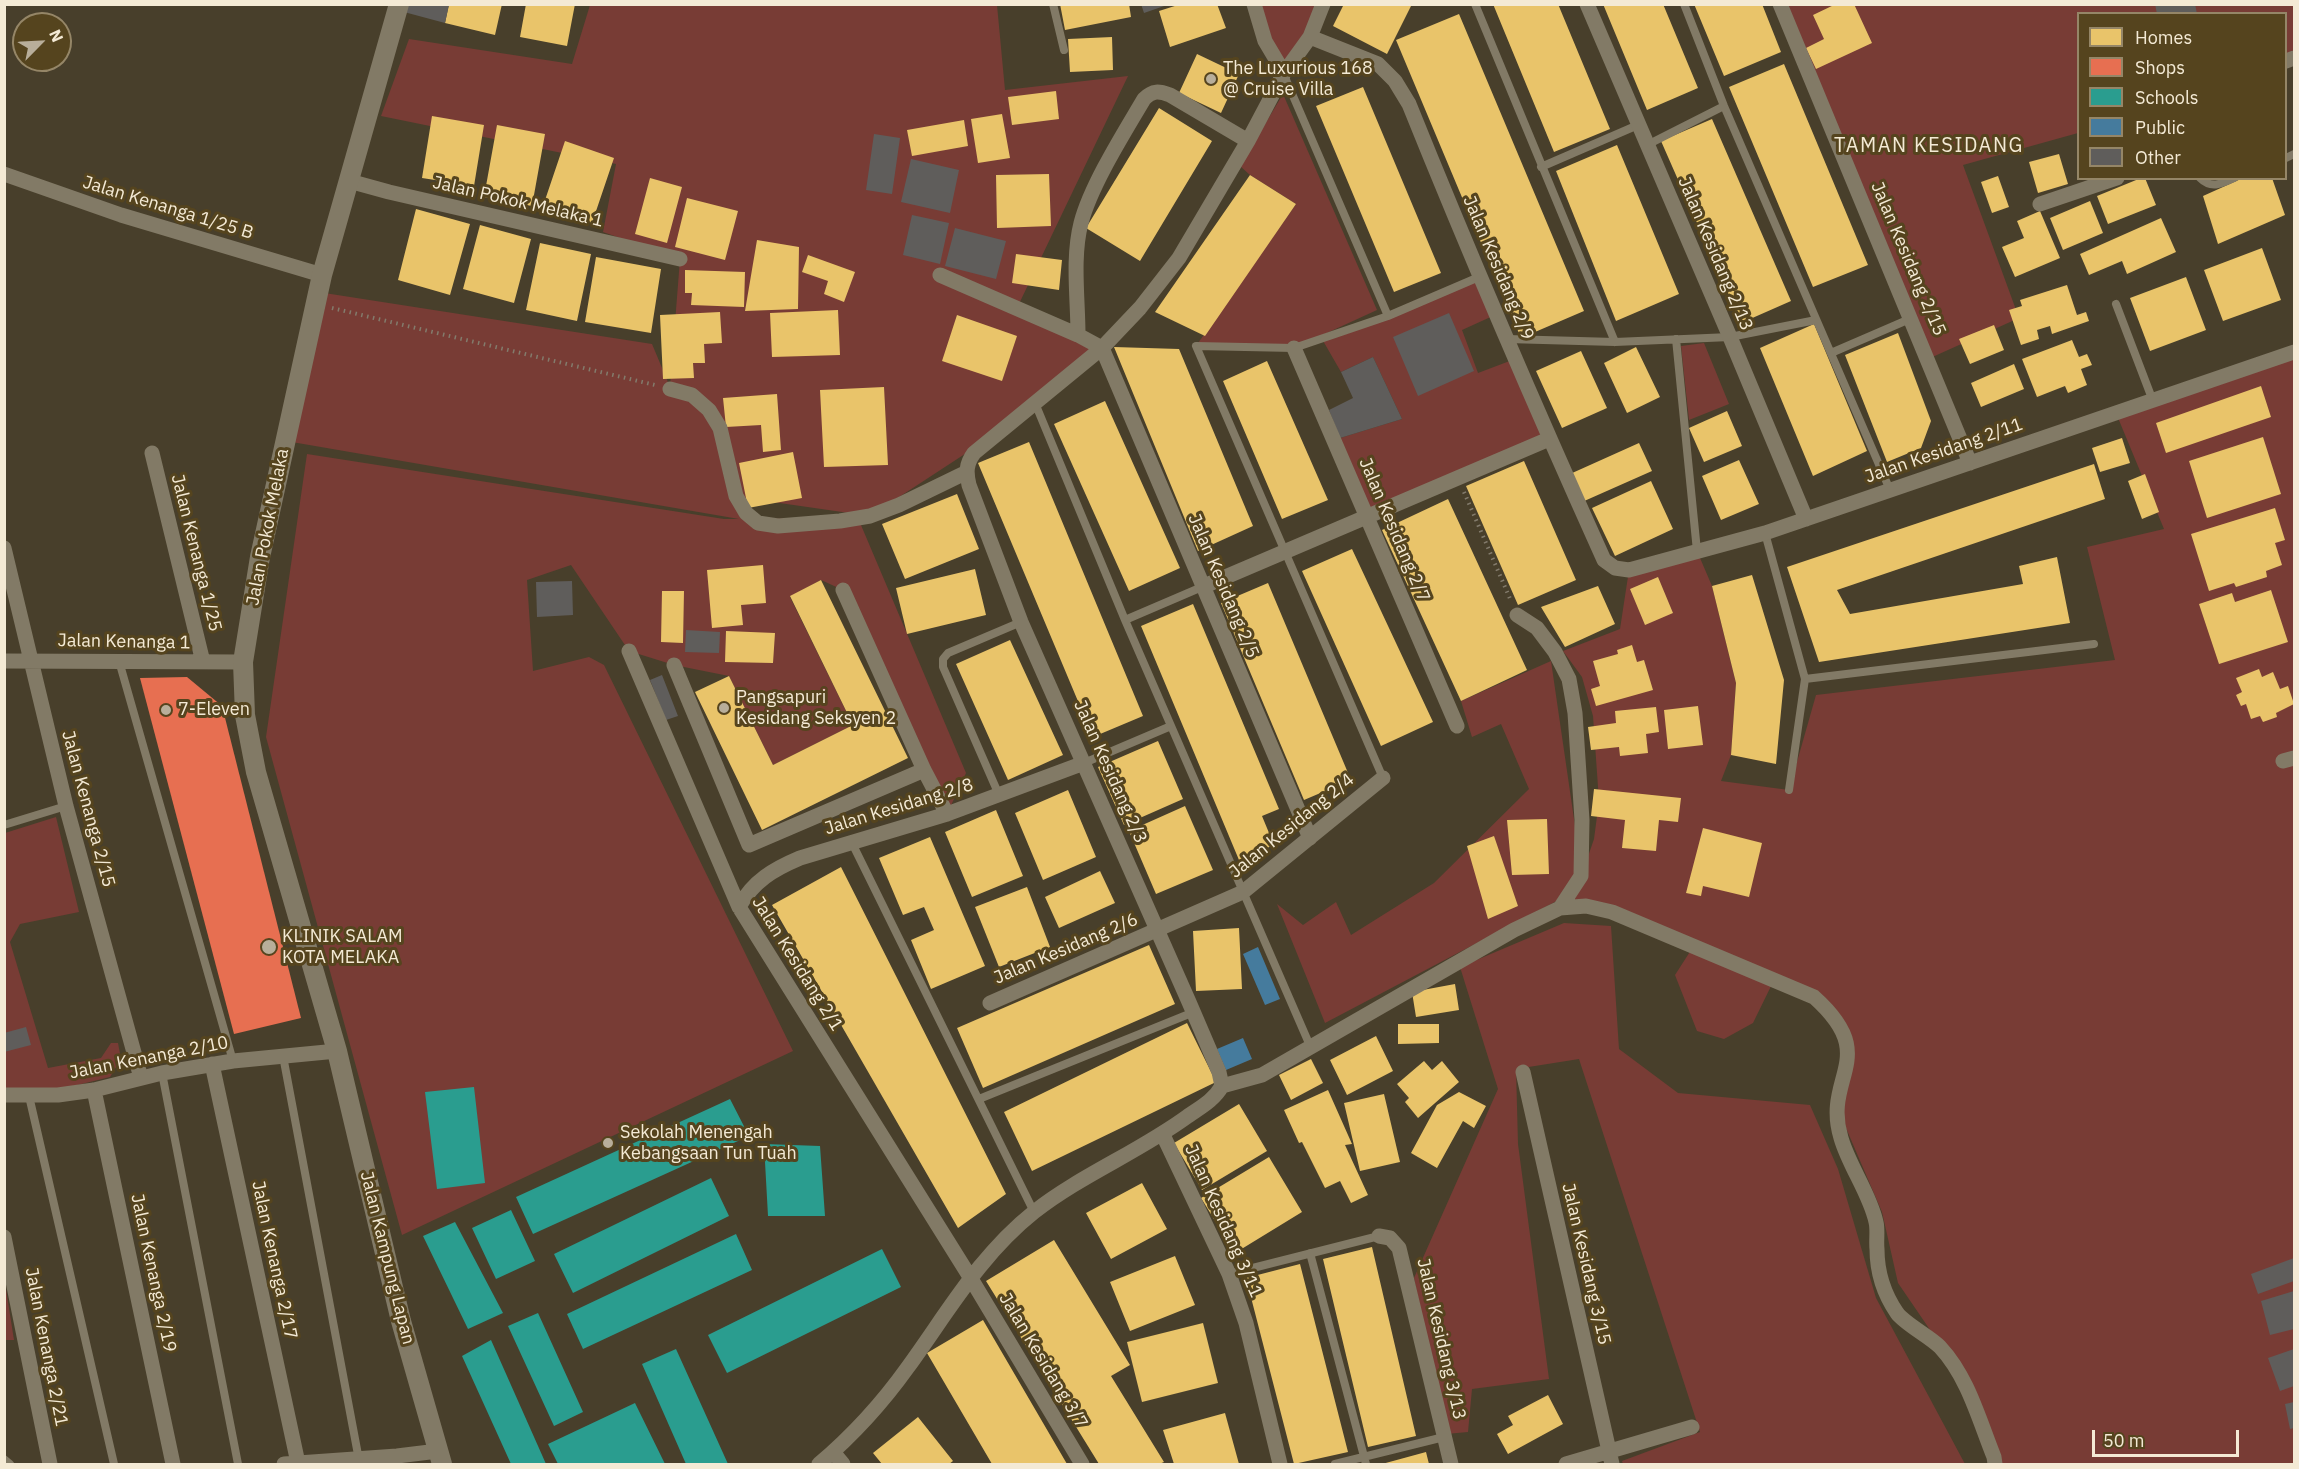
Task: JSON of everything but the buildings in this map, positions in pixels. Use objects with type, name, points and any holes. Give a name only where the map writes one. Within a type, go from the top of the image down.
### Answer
[{"type":"street","name":"Jalan Pokok Melaka","points":[[337,1051],[256,772],[245,715],[243,662],[260,557],[322,275],[399,4]]},
{"type":"street","points":[[1254,4],[1265,41],[1284,73]]},
{"type":"street","points":[[670,388],[692,395],[709,410],[720,428],[736,496],[746,513],[759,523],[778,526],[870,516],[899,505],[966,472],[968,462],[974,453],[1102,348],[1140,308],[1179,258],[1248,141],[1284,73],[1310,37],[1323,4]]},
{"type":"street","name":"Jalan Kesidang 2/13","points":[[1587,4],[1806,519]]},
{"type":"street","name":"Jalan Kesidang 2/15","points":[[1780,4],[1912,318],[1970,463]]},
{"type":"street","name":"Jalan Kesidang 2/9","points":[[1310,37],[1378,64],[1395,81],[1409,104],[1479,277],[1549,439],[1605,560]]},
{"type":"street","points":[[1078,335],[1078,242],[1082,222],[1102,174],[1144,99],[1151,92],[1159,91],[1170,95],[1248,141]]},
{"type":"street","name":"Jalan Kenanga 1/25 B","points":[[4,174],[121,215],[322,275]]},
{"type":"street","points":[[2040,204],[2111,180]]},
{"type":"street","name":"Jalan Pokok Melaka 1","points":[[349,181],[680,259]]},
{"type":"street","points":[[940,275],[1078,335],[1102,348]]},
{"type":"street","name":"Jalan Kesidang 2/5","points":[[1102,348],[1310,838]]},
{"type":"street","name":"Jalan Kesidang 2/7","points":[[1294,348],[1457,726]]},
{"type":"street","name":"Jalan Kesidang 2/11","points":[[1605,560],[1615,568],[1629,570],[1765,533],[2295,352]]},
{"type":"street","points":[[1202,587],[1549,439]]},
{"type":"street","name":"Jalan Kenanga 1/25","points":[[152,453],[203,662]]},
{"type":"street","name":"Jalan Kesidang 2/3","points":[[966,472],[1021,622],[1194,1012],[1219,1072],[1222,1086]]},
{"type":"street","name":"Jalan Kenanga 2/15","points":[[4,548],[66,806],[141,1078]]},
{"type":"street","points":[[843,590],[924,770],[947,814]]},
{"type":"street","points":[[1517,615],[1537,628],[1555,652],[1569,679],[1575,713],[1582,820],[1581,876],[1560,908]]},
{"type":"street","name":"Jalan Kesidang 2/1","points":[[629,651],[739,907],[970,1277]]},
{"type":"street","name":"Jalan Kenanga 1","points":[[4,661],[243,662]]},
{"type":"street","points":[[674,665],[749,845],[924,770]]},
{"type":"street","name":"Jalan Kesidang 2/8","points":[[739,907],[747,892],[778,867],[800,858],[1000,796],[1084,763]]},
{"type":"street","name":"Jalan Kesidang 2/4","points":[[1158,931],[1243,892],[1383,778]]},
{"type":"street","points":[[819,1464],[838,1458],[870,1413],[907,1369],[970,1277],[991,1251],[1034,1212],[1058,1195],[1163,1135],[1216,1096],[1222,1086],[1240,1083],[1262,1075],[1514,930],[1560,908],[1586,906],[1612,912],[1814,997],[1829,1010],[1842,1029],[1849,1048],[1836,1122],[1876,1223],[1877,1268],[1884,1289],[1898,1315],[1939,1346],[1952,1362],[1964,1383],[1995,1464]]},
{"type":"street","name":"Jalan Kesidang 2/6","points":[[990,1003],[1158,931]]},
{"type":"street","name":"Jalan Kenanga 2/10","points":[[4,1095],[58,1095],[94,1090],[162,1072],[212,1064],[337,1051]]},
{"type":"street","name":"Jalan Kampung Lapan","points":[[337,1051],[401,1321],[440,1458]]},
{"type":"street","name":"Jalan Kenanga 2/17","points":[[212,1064],[291,1464]]},
{"type":"street","name":"Jalan Kesidang 3/15","points":[[1523,1072],[1610,1458]]},
{"type":"street","name":"Jalan Kenanga 2/19","points":[[94,1090],[173,1464]]},
{"type":"street","name":"Jalan Kesidang 3/11","points":[[1163,1135],[1229,1274],[1246,1323],[1280,1464]]},
{"type":"street","name":"Jalan Kesidang 3/13","points":[[1379,1236],[1390,1238],[1399,1248],[1451,1464]]},
{"type":"street","name":"Jalan Kenanga 2/21","points":[[4,1237],[50,1464]]},
{"type":"street","name":"Jalan Kesidang 3/7","points":[[970,1277],[1083,1464]]},
{"type":"street","points":[[1566,1464],[1610,1458],[1692,1426]]},
{"type":"street","points":[[291,1464],[440,1458]]},
{"type":"lane","points":[[1053,4],[1064,50]]},
{"type":"lane","points":[[1475,4],[1541,167],[1616,342]]},
{"type":"lane","points":[[1684,4],[1724,106],[1890,490]]},
{"type":"lane","points":[[1284,73],[1388,316]]},
{"type":"lane","points":[[1647,145],[1724,106]]},
{"type":"lane","points":[[1541,167],[1638,125]]},
{"type":"lane","points":[[2202,180],[2206,184],[2215,186],[2229,180]]},
{"type":"lane","points":[[1383,778],[1196,346],[1294,348],[1388,316],[1479,277]]},
{"type":"lane","points":[[2116,304],[2152,400]]},
{"type":"lane","points":[[1831,353],[1912,318]]},
{"type":"lane","points":[[1506,339],[1616,342],[1730,338],[1816,320]]},
{"type":"lane","points":[[1676,339],[1697,551]]},
{"type":"lane","points":[[1035,403],[1125,620],[1311,1048]]},
{"type":"lane","points":[[1765,533],[1805,679],[1789,790]]},
{"type":"lane","points":[[1125,620],[1202,587]]},
{"type":"lane","points":[[1000,796],[943,667],[943,659],[948,653],[1021,622]]},
{"type":"lane","points":[[1805,679],[2094,644]]},
{"type":"lane","points":[[119,661],[232,1061]]},
{"type":"lane","points":[[1084,763],[1171,726]]},
{"type":"lane","points":[[4,825],[66,806]]},
{"type":"lane","points":[[852,843],[1034,1212]]},
{"type":"lane","points":[[979,1099],[1194,1012]]},
{"type":"lane","points":[[283,1056],[359,1462]]},
{"type":"lane","points":[[162,1072],[238,1464]]},
{"type":"lane","points":[[29,1096],[114,1464]]},
{"type":"lane","points":[[1229,1274],[1379,1236]]},
{"type":"lane","points":[[1310,1253],[1365,1461]]},
{"type":"lane","points":[[1335,1464],[1365,1461],[1444,1437]]},
{"type":"lane","points":[[4,1458],[10,1464]]},
{"type":"path","points":[[316,304],[670,388]]},
{"type":"path","points":[[1458,478],[1517,615]]},
{"type":"shaded area","points":[[590,5],[997,5],[1005,90],[1128,76],[1017,308],[1102,348],[1000,431],[870,516],[738,497],[744,519],[858,518],[966,773],[947,814],[843,590],[821,580],[790,597],[853,725],[773,765],[729,676],[674,665],[629,651],[571,565],[527,580],[533,671],[589,657],[604,665],[793,1051],[402,1235],[266,737],[307,454],[724,519],[739,519],[286,441],[318,292],[652,344],[670,387],[680,259],[603,232],[616,164],[381,116],[409,39],[572,64]]},
{"type":"shaded area","points":[[1254,5],[1322,5],[1284,73]]},
{"type":"shaded area","points":[[1780,5],[2294,5],[2294,60],[2287,63],[2287,12],[2077,12],[2077,133],[1963,165],[2019,318],[1928,359]]},
{"type":"shaded area","points":[[1283,94],[1377,310],[1294,348],[1196,346],[1296,204],[1250,175],[1240,166]]},
{"type":"shaded area","points":[[1479,277],[1495,315],[1462,330],[1478,373],[1515,359],[1549,439],[1367,517],[1340,438],[1402,419],[1373,357],[1341,372],[1322,339]]},
{"type":"shaded area","points":[[1704,343],[1729,404],[1689,420],[1681,346]]},
{"type":"shaded area","points":[[2294,352],[2294,1464],[1995,1464],[1952,1362],[1898,1283],[1882,1212],[1837,1107],[1849,1048],[1814,997],[1774,980],[1753,1023],[1724,1039],[1697,1031],[1675,975],[1693,947],[1612,912],[1560,908],[1568,895],[1325,1023],[1277,904],[1303,925],[1336,902],[1351,935],[1434,883],[1529,789],[1501,724],[1472,737],[1461,701],[1551,661],[1582,874],[1594,839],[1599,801],[1593,716],[1582,677],[1563,651],[1620,629],[1629,570],[1697,551],[1712,586],[1736,683],[1731,755],[1721,781],[1789,790],[1816,695],[2115,660],[2087,547],[2164,529],[2116,413]]},
{"type":"shaded area","points":[[56,817],[79,912],[20,924],[10,942],[48,1068],[101,1058],[111,1043],[118,1043],[121,1059],[110,1077],[53,1091],[5,1088],[5,833]]},
{"type":"shaded area","points":[[1564,923],[1611,926],[1619,1049],[1678,1093],[1810,1105],[1838,1169],[1876,1298],[1965,1464],[1623,1464],[1622,1461],[1700,1432],[1579,1059],[1516,1069],[1518,1144],[1549,1379],[1472,1389],[1468,1432],[1446,1434],[1414,1278],[1498,1089],[1460,967]]},
{"type":"shaded area","points":[[5,1283],[14,1340],[5,1340]]},
{"type":"place","name":"The Luxurious 168 @ Cruise Villa","points":[[1211,79]]},
{"type":"place","name":"Pangsapuri Kesidang Seksyen 2","points":[[724,708]]},
{"type":"place","name":"7-Eleven","points":[[166,710]]},
{"type":"place","name":"KLINIK SALAM KOTA MELAKA","points":[[269,947]]},
{"type":"place","name":"Sekolah Menengah Kebangsaan Tun Tuah","points":[[608,1143]]},
{"type":"district","name":"TAMAN KESIDANG","points":[[1929,146]]}]
